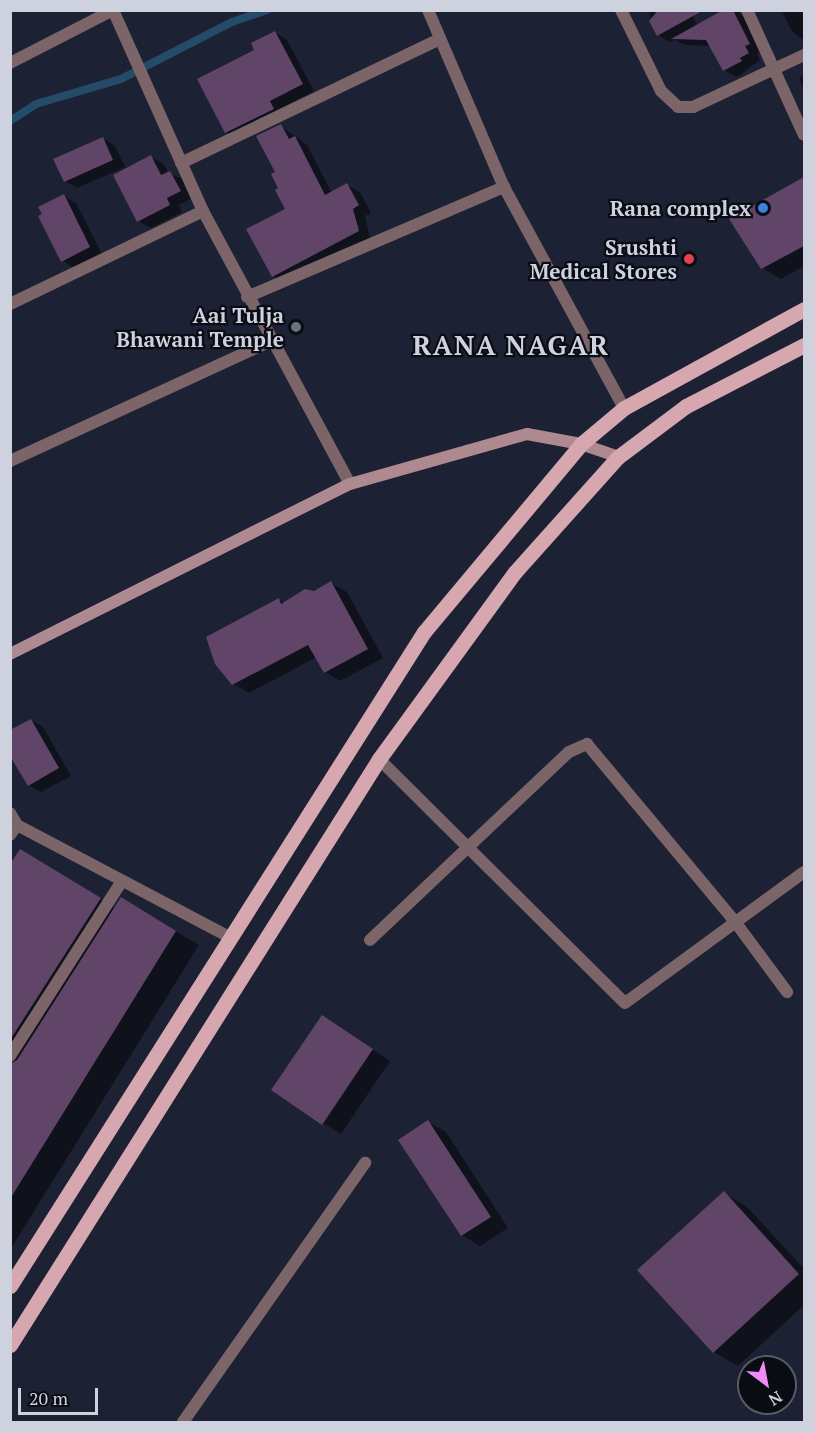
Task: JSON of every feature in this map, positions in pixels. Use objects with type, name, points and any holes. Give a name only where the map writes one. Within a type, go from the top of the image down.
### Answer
[{"type":"main road","points":[[10,1286],[424,632],[581,444],[624,408],[804,309]]},
{"type":"main road","points":[[10,1345],[379,759],[515,572],[618,457],[686,406],[804,345]]},
{"type":"street","points":[[428,10],[504,187],[624,408]]},
{"type":"street","points":[[621,10],[661,90],[678,108],[693,107],[804,55]]},
{"type":"street","points":[[747,10],[804,135]]},
{"type":"street","points":[[10,63],[113,11],[203,211],[350,484]]},
{"type":"street","points":[[181,163],[440,39]]},
{"type":"street","points":[[248,297],[504,187]]},
{"type":"street","points":[[10,304],[203,211]]},
{"type":"street","points":[[10,461],[271,341]]},
{"type":"street","points":[[10,654],[350,484],[527,434],[581,444],[618,457]]},
{"type":"street","points":[[370,940],[569,752],[587,744],[736,923],[787,992]]},
{"type":"street","points":[[379,759],[626,1003],[804,872]]},
{"type":"street","points":[[13,824],[229,937]]},
{"type":"street","points":[[10,1056],[122,881]]},
{"type":"street","points":[[183,1422],[364,1163]]},
{"type":"building","points":[[658,10],[704,10],[657,36],[649,21]]},
{"type":"building","points":[[723,10],[733,10],[750,44],[745,46],[749,53],[740,58],[742,61],[723,71],[706,40],[671,39]]},
{"type":"building","points":[[275,31],[303,84],[270,101],[274,109],[225,133],[197,79],[254,50],[251,43]]},
{"type":"building","points":[[281,124],[289,139],[295,136],[325,195],[347,183],[359,205],[353,209],[359,231],[272,277],[246,229],[285,209],[275,190],[278,188],[271,174],[275,172],[256,136]]},
{"type":"building","points":[[103,137],[113,160],[64,182],[53,159]]},
{"type":"building","points":[[151,155],[161,175],[170,171],[181,191],[167,198],[170,205],[137,222],[113,175]]},
{"type":"building","points":[[804,177],[804,246],[761,269],[729,219]]},
{"type":"building","points":[[64,194],[90,247],[61,262],[38,216],[42,214],[38,207]]},
{"type":"building","points":[[331,581],[368,649],[324,673],[308,645],[232,685],[215,664],[206,637],[279,598],[281,604],[305,589],[314,591]]},
{"type":"building","points":[[31,719],[59,768],[28,786],[10,756],[10,730]]},
{"type":"building","points":[[20,849],[101,898],[10,1040],[10,864]]},
{"type":"building","points":[[121,897],[176,931],[10,1199],[10,1064],[17,1060]]},
{"type":"building","points":[[322,1015],[373,1049],[322,1125],[271,1090]]},
{"type":"building","points":[[428,1120],[491,1217],[461,1236],[398,1140]]},
{"type":"building","points":[[724,1191],[799,1274],[713,1353],[637,1270]]},
{"type":"waterway","points":[[10,121],[36,104],[121,79],[232,22],[267,10]]},
{"type":"place","name":"Rana complex","points":[[763,208]]},
{"type":"place","name":"Srushti Medical Stores","points":[[689,259]]},
{"type":"place","name":"Aai Tulja Bhawani Temple","points":[[296,327]]},
{"type":"district","name":"RANA NAGAR","points":[[511,346]]}]
